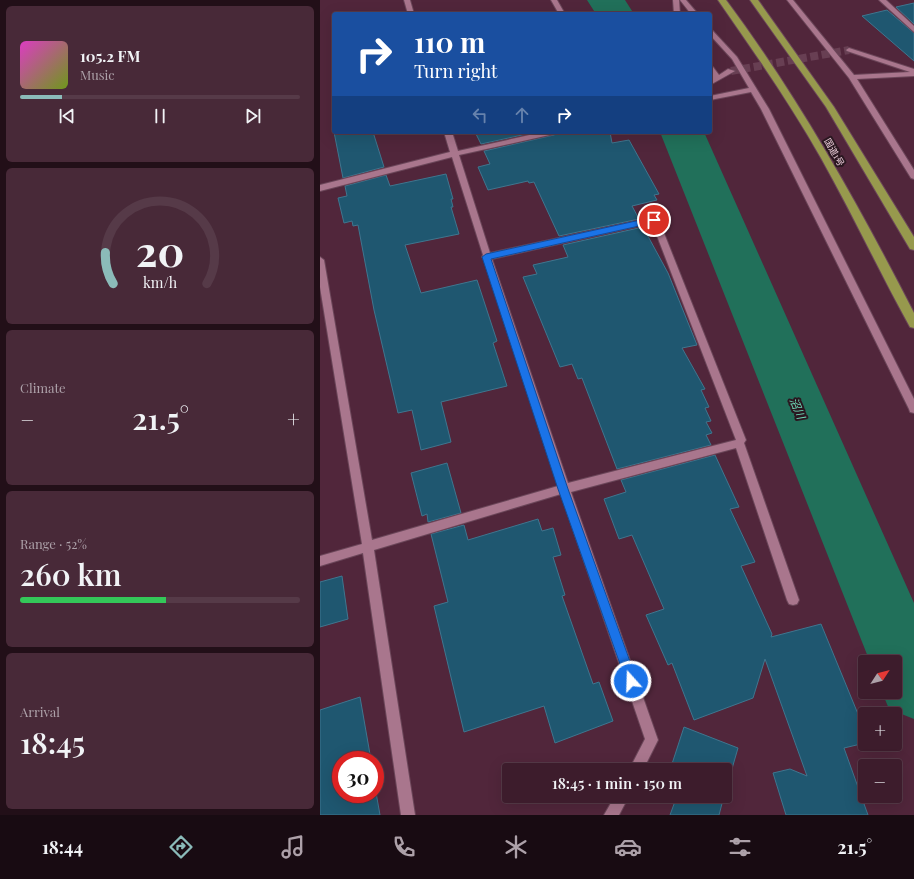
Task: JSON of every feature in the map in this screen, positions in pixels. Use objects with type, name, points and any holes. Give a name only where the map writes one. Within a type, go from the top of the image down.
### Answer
[{"type":"highway","name":"国道1号","points":[[722,0],[763,57],[828,160],[914,324]]},
{"type":"highway","name":"国道1号","points":[[754,0],[830,107],[914,246]]},
{"type":"street","points":[[407,0],[410,12]]},
{"type":"street","points":[[554,0],[561,12]]},
{"type":"street","points":[[676,0],[677,12]]},
{"type":"street","points":[[683,0],[693,12]]},
{"type":"street","points":[[790,0],[852,77],[914,176]]},
{"type":"street","points":[[882,0],[914,30]]},
{"type":"street","points":[[712,32],[734,58],[754,90],[914,409]]},
{"type":"street","points":[[849,50],[914,71]]},
{"type":"street","points":[[712,81],[731,70]]},
{"type":"street","points":[[712,72],[716,78]]},
{"type":"street","points":[[852,77],[914,74]]},
{"type":"street","points":[[712,98],[754,90]]},
{"type":"street","points":[[449,134],[486,257],[563,489],[652,740],[640,763]]},
{"type":"street","points":[[320,188],[454,154],[545,134]]},
{"type":"street","points":[[486,257],[654,220],[741,440],[739,443],[793,600]]},
{"type":"street","points":[[320,260],[368,547],[408,815]]},
{"type":"street","points":[[320,561],[563,489],[739,443]]},
{"type":"street","points":[[611,815],[618,803]]},
{"type":"building","points":[[914,3],[914,24],[896,7]]},
{"type":"building","points":[[887,10],[914,33],[914,61],[862,16]]},
{"type":"building","points":[[334,134],[374,134],[384,167],[343,178]]},
{"type":"building","points":[[476,134],[527,134],[481,144]]},
{"type":"building","points":[[610,134],[612,143],[629,140],[659,194],[654,195],[657,200],[632,206],[639,219],[559,236],[534,182],[529,183],[528,181],[488,190],[478,167],[490,164],[484,151],[554,135]]},
{"type":"building","points":[[446,174],[453,199],[451,199],[453,207],[451,207],[459,234],[405,245],[421,293],[477,280],[497,341],[493,343],[507,386],[441,402],[451,442],[421,450],[412,410],[398,413],[374,310],[358,225],[353,226],[352,221],[344,223],[338,198],[347,196],[345,186],[386,175],[390,186]]},
{"type":"building","points":[[643,227],[668,273],[697,345],[682,348],[705,389],[701,390],[709,407],[705,408],[711,421],[706,422],[712,433],[706,435],[711,445],[617,469],[582,378],[578,379],[572,364],[560,367],[523,277],[537,274],[533,265],[568,257],[563,245]]},
{"type":"building","points":[[715,455],[739,507],[730,509],[755,562],[741,566],[772,634],[771,637],[821,624],[858,714],[858,745],[844,748],[858,787],[858,803],[864,803],[868,815],[786,815],[773,773],[790,769],[807,776],[765,659],[753,698],[694,720],[672,663],[668,665],[646,615],[664,609],[632,535],[619,539],[604,499],[626,492],[621,480]]},
{"type":"building","points":[[447,463],[461,513],[428,522],[427,514],[422,516],[411,473]]},
{"type":"building","points":[[538,519],[542,531],[553,528],[561,555],[553,557],[565,595],[562,596],[593,684],[599,682],[613,721],[555,743],[544,706],[464,732],[434,606],[448,602],[431,534],[464,525],[468,540]]},
{"type":"building","points":[[342,576],[348,619],[320,627],[320,582]]},
{"type":"building","points":[[360,697],[369,751],[332,751],[332,803],[378,803],[380,815],[320,815],[320,710]]},
{"type":"building","points":[[684,727],[738,748],[732,769],[732,763],[672,763]]},
{"type":"building","points":[[674,803],[722,803],[719,815],[670,815]]},
{"type":"waterway","name":"沼川","points":[[606,0],[614,12]]},
{"type":"waterway","name":"沼川","points":[[683,134],[914,684]]},
{"type":"tunnel","points":[[731,71],[849,50]]},
{"type":"route","points":[[631,681],[563,489],[486,257],[654,220]]}]
